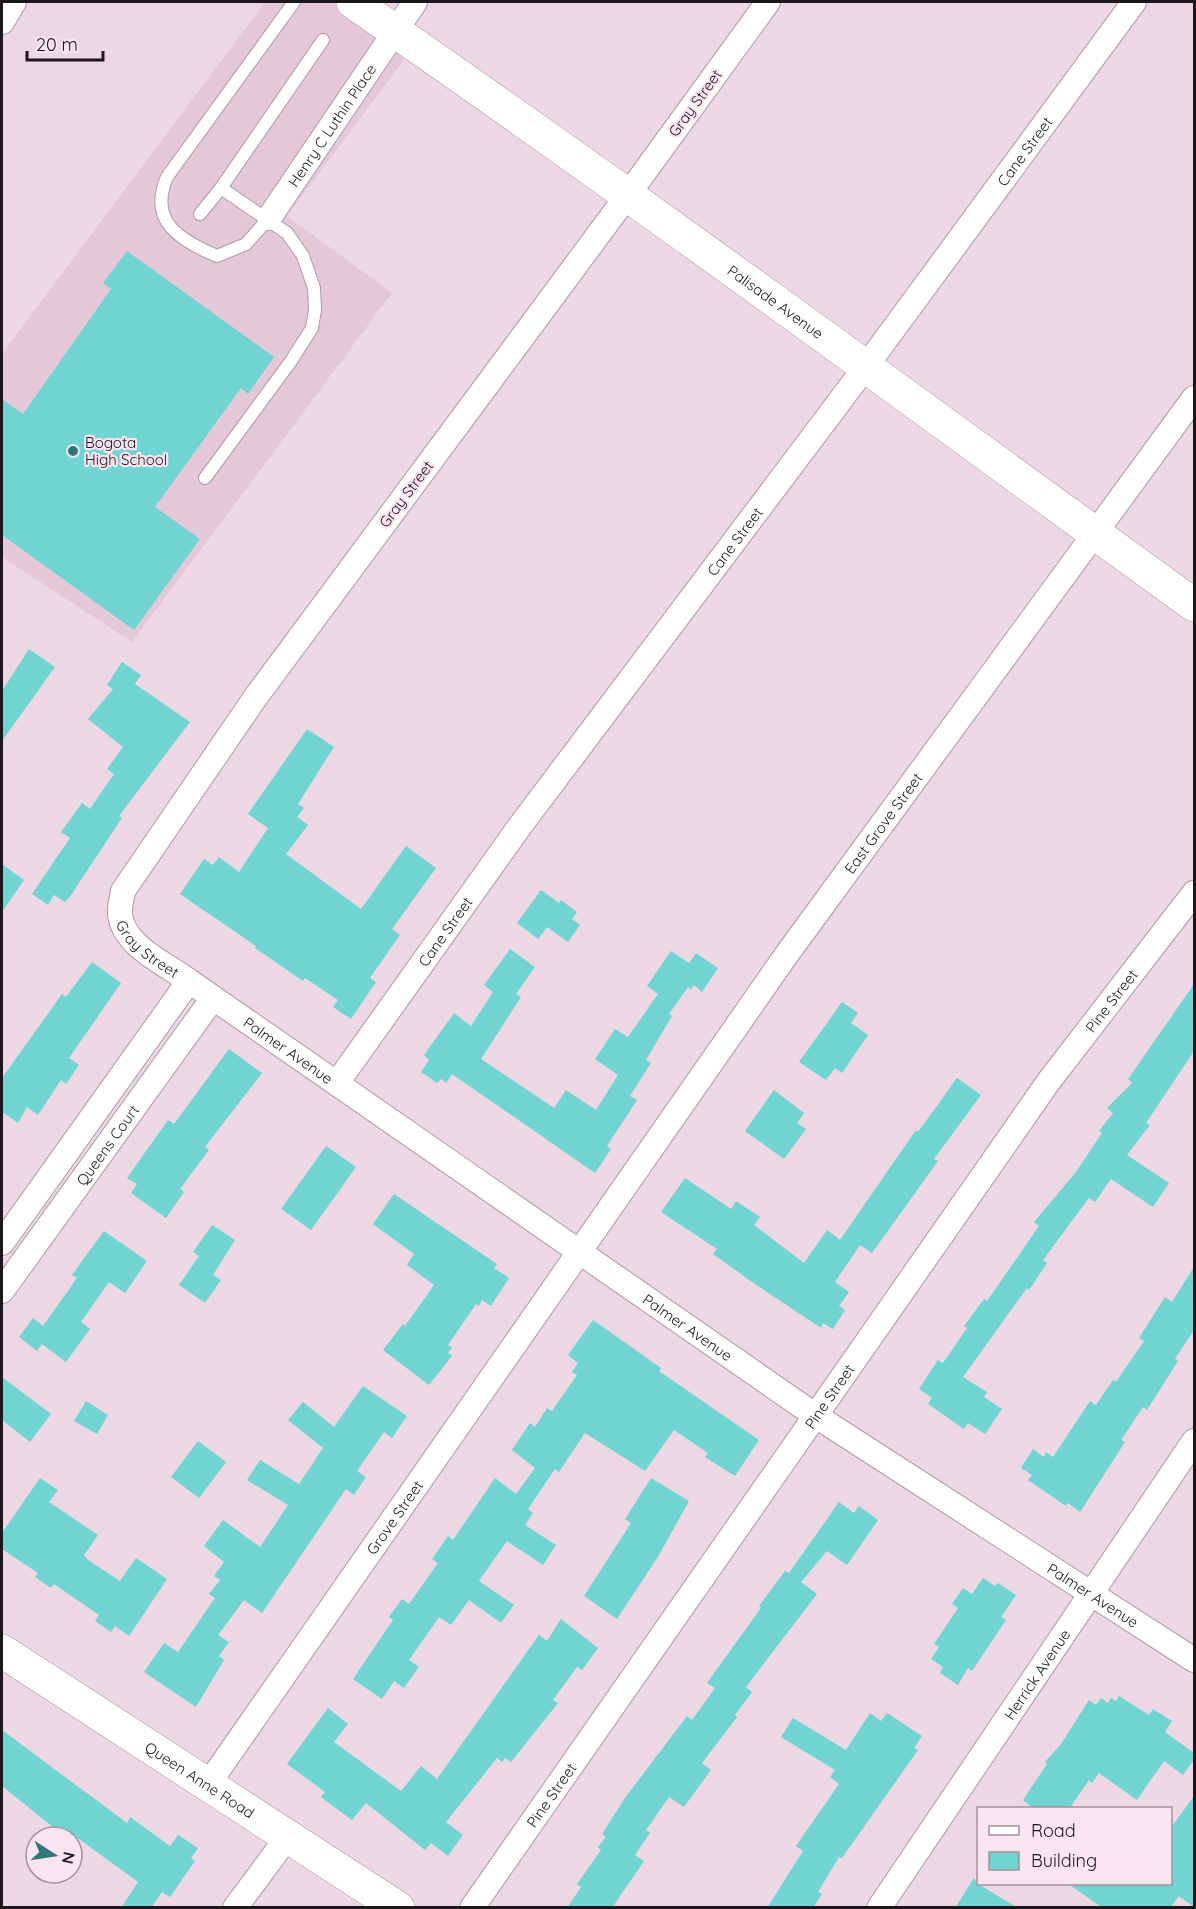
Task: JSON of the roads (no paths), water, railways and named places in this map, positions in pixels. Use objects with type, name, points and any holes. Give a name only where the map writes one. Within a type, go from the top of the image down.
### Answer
[{"type":"street","points":[[2,22],[14,2]]},
{"type":"street","name":"Palisade Avenue","points":[[353,2],[867,365],[1194,605]]},
{"type":"street","name":"Henry C Luthin Place","points":[[269,218],[415,2]]},
{"type":"street","name":"Gray Street","points":[[189,981],[133,941],[123,928],[119,913],[123,891],[255,698],[768,2]]},
{"type":"street","name":"Cane Street","points":[[336,1083],[527,817],[867,365],[1134,2]]},
{"type":"street","name":"East Grove Street","points":[[579,1252],[787,954],[1194,398]]},
{"type":"street","name":"Pine Street","points":[[472,1908],[1049,1081],[1194,893]]},
{"type":"street","name":"Palmer Avenue","points":[[189,981],[816,1416],[1194,1660]]},
{"type":"street","name":"Queens Court","points":[[2,1291],[71,1170],[189,981]]},
{"type":"street","name":"Queens Court","points":[[2,1243],[71,1170],[213,998]]},
{"type":"street","name":"Grove Street","points":[[209,1783],[579,1252]]},
{"type":"street","name":"Herrick Avenue","points":[[879,1908],[1194,1441]]},
{"type":"street","name":"Queen Anne Road","points":[[2,1651],[209,1783],[398,1908]]},
{"type":"street","points":[[236,1908],[289,1835]]},
{"type":"lane","points":[[269,218],[246,243],[217,256],[166,225],[159,208],[160,192],[167,177],[294,2]]},
{"type":"lane","points":[[200,214],[221,188],[323,40]]},
{"type":"lane","points":[[205,478],[291,361],[312,328],[315,310],[314,288],[303,256],[287,233],[269,218],[221,188]]},
{"type":"place","name":"Bogota High School","points":[[73,451]]}]
